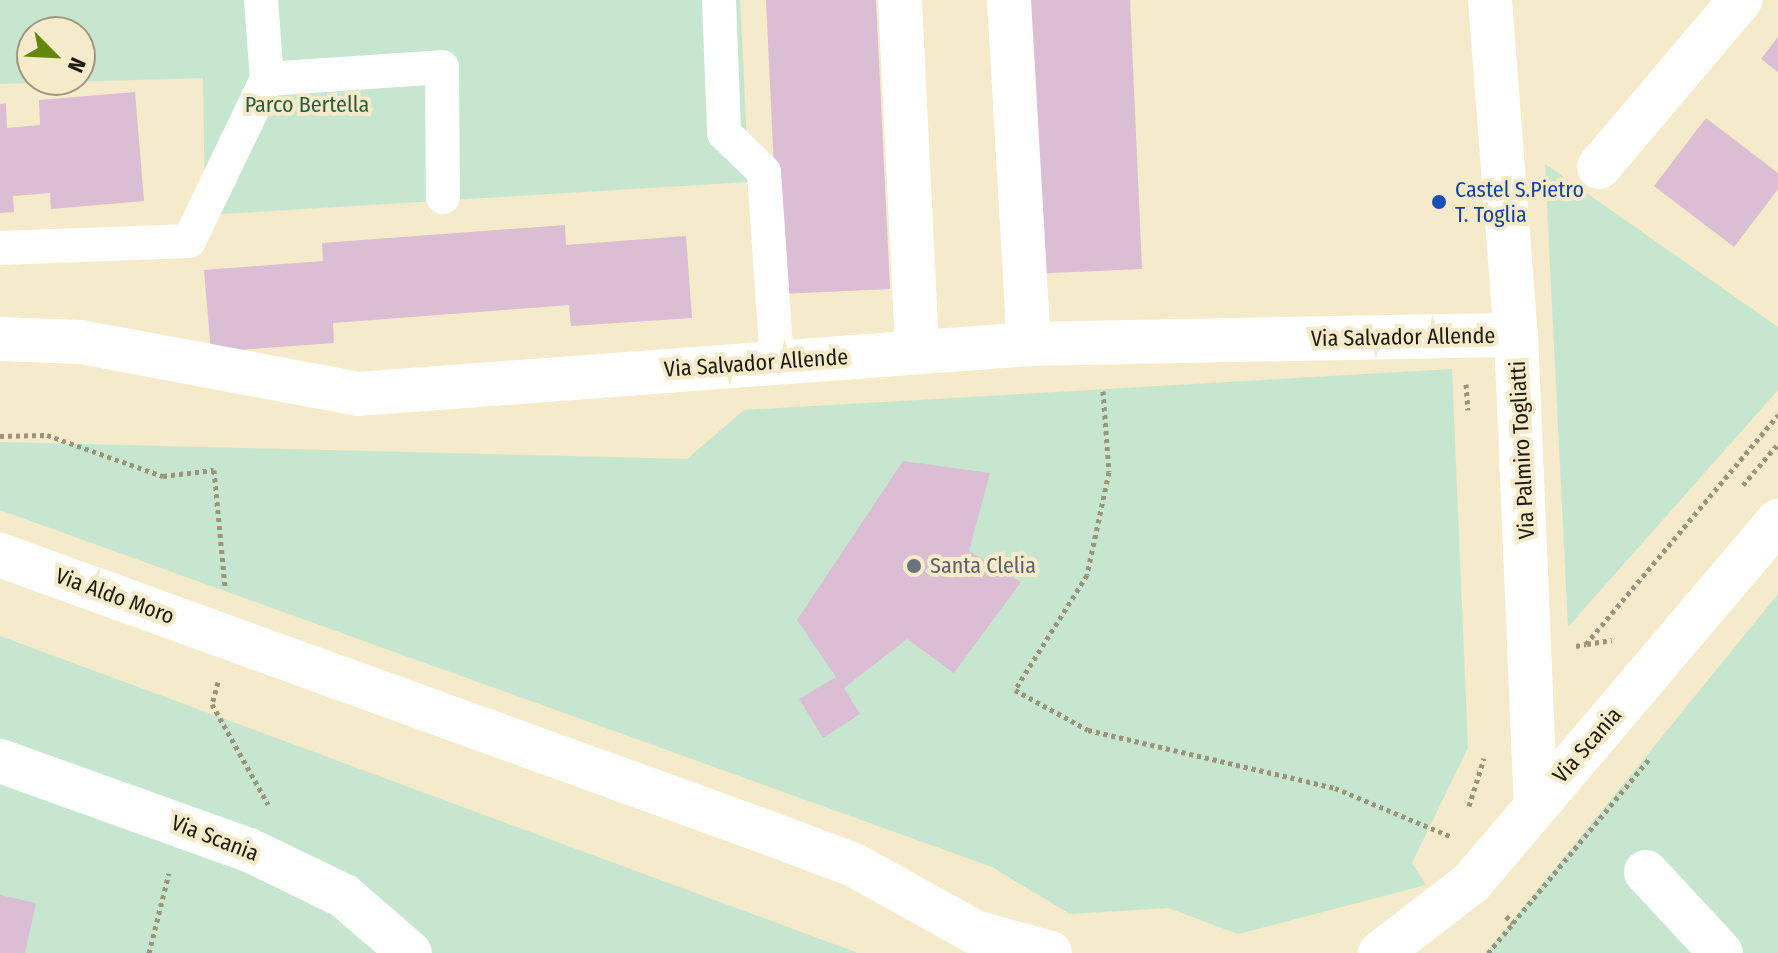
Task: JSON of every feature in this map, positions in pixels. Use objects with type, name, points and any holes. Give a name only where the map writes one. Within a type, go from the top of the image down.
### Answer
[{"type":"street","points":[[0,248],[189,241],[267,79],[261,0]]},
{"type":"street","points":[[719,0],[724,133],[764,172],[777,362]]},
{"type":"street","points":[[900,0],[917,351]]},
{"type":"street","points":[[1009,0],[1029,344]]},
{"type":"street","name":"Via Palmiro Togliatti","points":[[1490,0],[1516,335],[1532,652],[1536,804]]},
{"type":"street","points":[[1599,167],[1740,0]]},
{"type":"street","points":[[267,79],[442,67],[443,197]]},
{"type":"street","name":"Via Salvador Allende","points":[[0,339],[81,342],[358,394],[1029,344],[1516,335]]},
{"type":"street","name":"Via Scania","points":[[1380,953],[1471,883],[1778,521]]},
{"type":"street","name":"Via Aldo Moro","points":[[0,555],[854,865],[980,942],[1050,953]]},
{"type":"street","name":"Via Scania","points":[[0,761],[182,825],[344,896],[410,953]]},
{"type":"street","points":[[1646,872],[1721,953]]},
{"type":"path","points":[[1459,335],[1468,416]]},
{"type":"path","points":[[1118,382],[1102,383],[1109,472],[1087,575],[1015,690],[1088,730],[1335,788],[1451,836]]},
{"type":"path","points":[[1532,652],[1586,644],[1778,415]]},
{"type":"path","points":[[0,436],[47,435],[163,476],[214,470],[230,637],[212,704],[272,810]]},
{"type":"path","points":[[1466,811],[1488,743]]},
{"type":"path","points":[[1458,824],[1435,856],[1471,883]]},
{"type":"path","points":[[149,953],[182,825]]},
{"type":"path","points":[[1488,953],[1513,923]]},
{"type":"green space","name":"Parco Bertella","points":[[0,0],[740,0],[749,182],[205,215],[203,78],[96,81],[96,16],[16,16],[16,84],[0,84]]},
{"type":"green space","points":[[1545,164],[1778,327],[1778,390],[1568,627]]},
{"type":"green space","points":[[1452,369],[1468,748],[1412,863],[1426,885],[1238,934],[1168,908],[1070,914],[992,867],[0,510],[0,442],[687,459],[744,410]]},
{"type":"green space","points":[[1778,594],[1778,953],[1486,953]]},
{"type":"green space","points":[[0,636],[858,953],[0,953]]},
{"type":"building","points":[[766,0],[876,0],[890,289],[780,294]]},
{"type":"building","points":[[1017,0],[1130,0],[1142,269],[1029,274]]},
{"type":"building","points":[[1778,37],[1778,72],[1761,59]]},
{"type":"building","points":[[135,92],[144,201],[51,209],[50,193],[13,196],[14,212],[0,213],[0,104],[6,103],[7,128],[40,125],[39,100]]},
{"type":"building","points":[[1706,118],[1778,173],[1778,189],[1734,247],[1654,186]]},
{"type":"building","points":[[565,225],[566,245],[686,236],[692,318],[571,326],[569,305],[333,323],[334,343],[211,352],[204,270],[323,261],[322,243]]},
{"type":"building","name":"Santa Clelia","points":[[903,461],[990,473],[969,551],[1021,582],[954,673],[907,639],[844,688],[860,714],[823,738],[799,699],[836,677],[797,620]]},
{"type":"building","points":[[0,895],[36,903],[25,953],[0,953]]},
{"type":"place","name":"Castel S.Pietro T. Toglia","points":[[1439,202]]},
{"type":"place","name":"Santa Clelia","points":[[914,566]]}]
